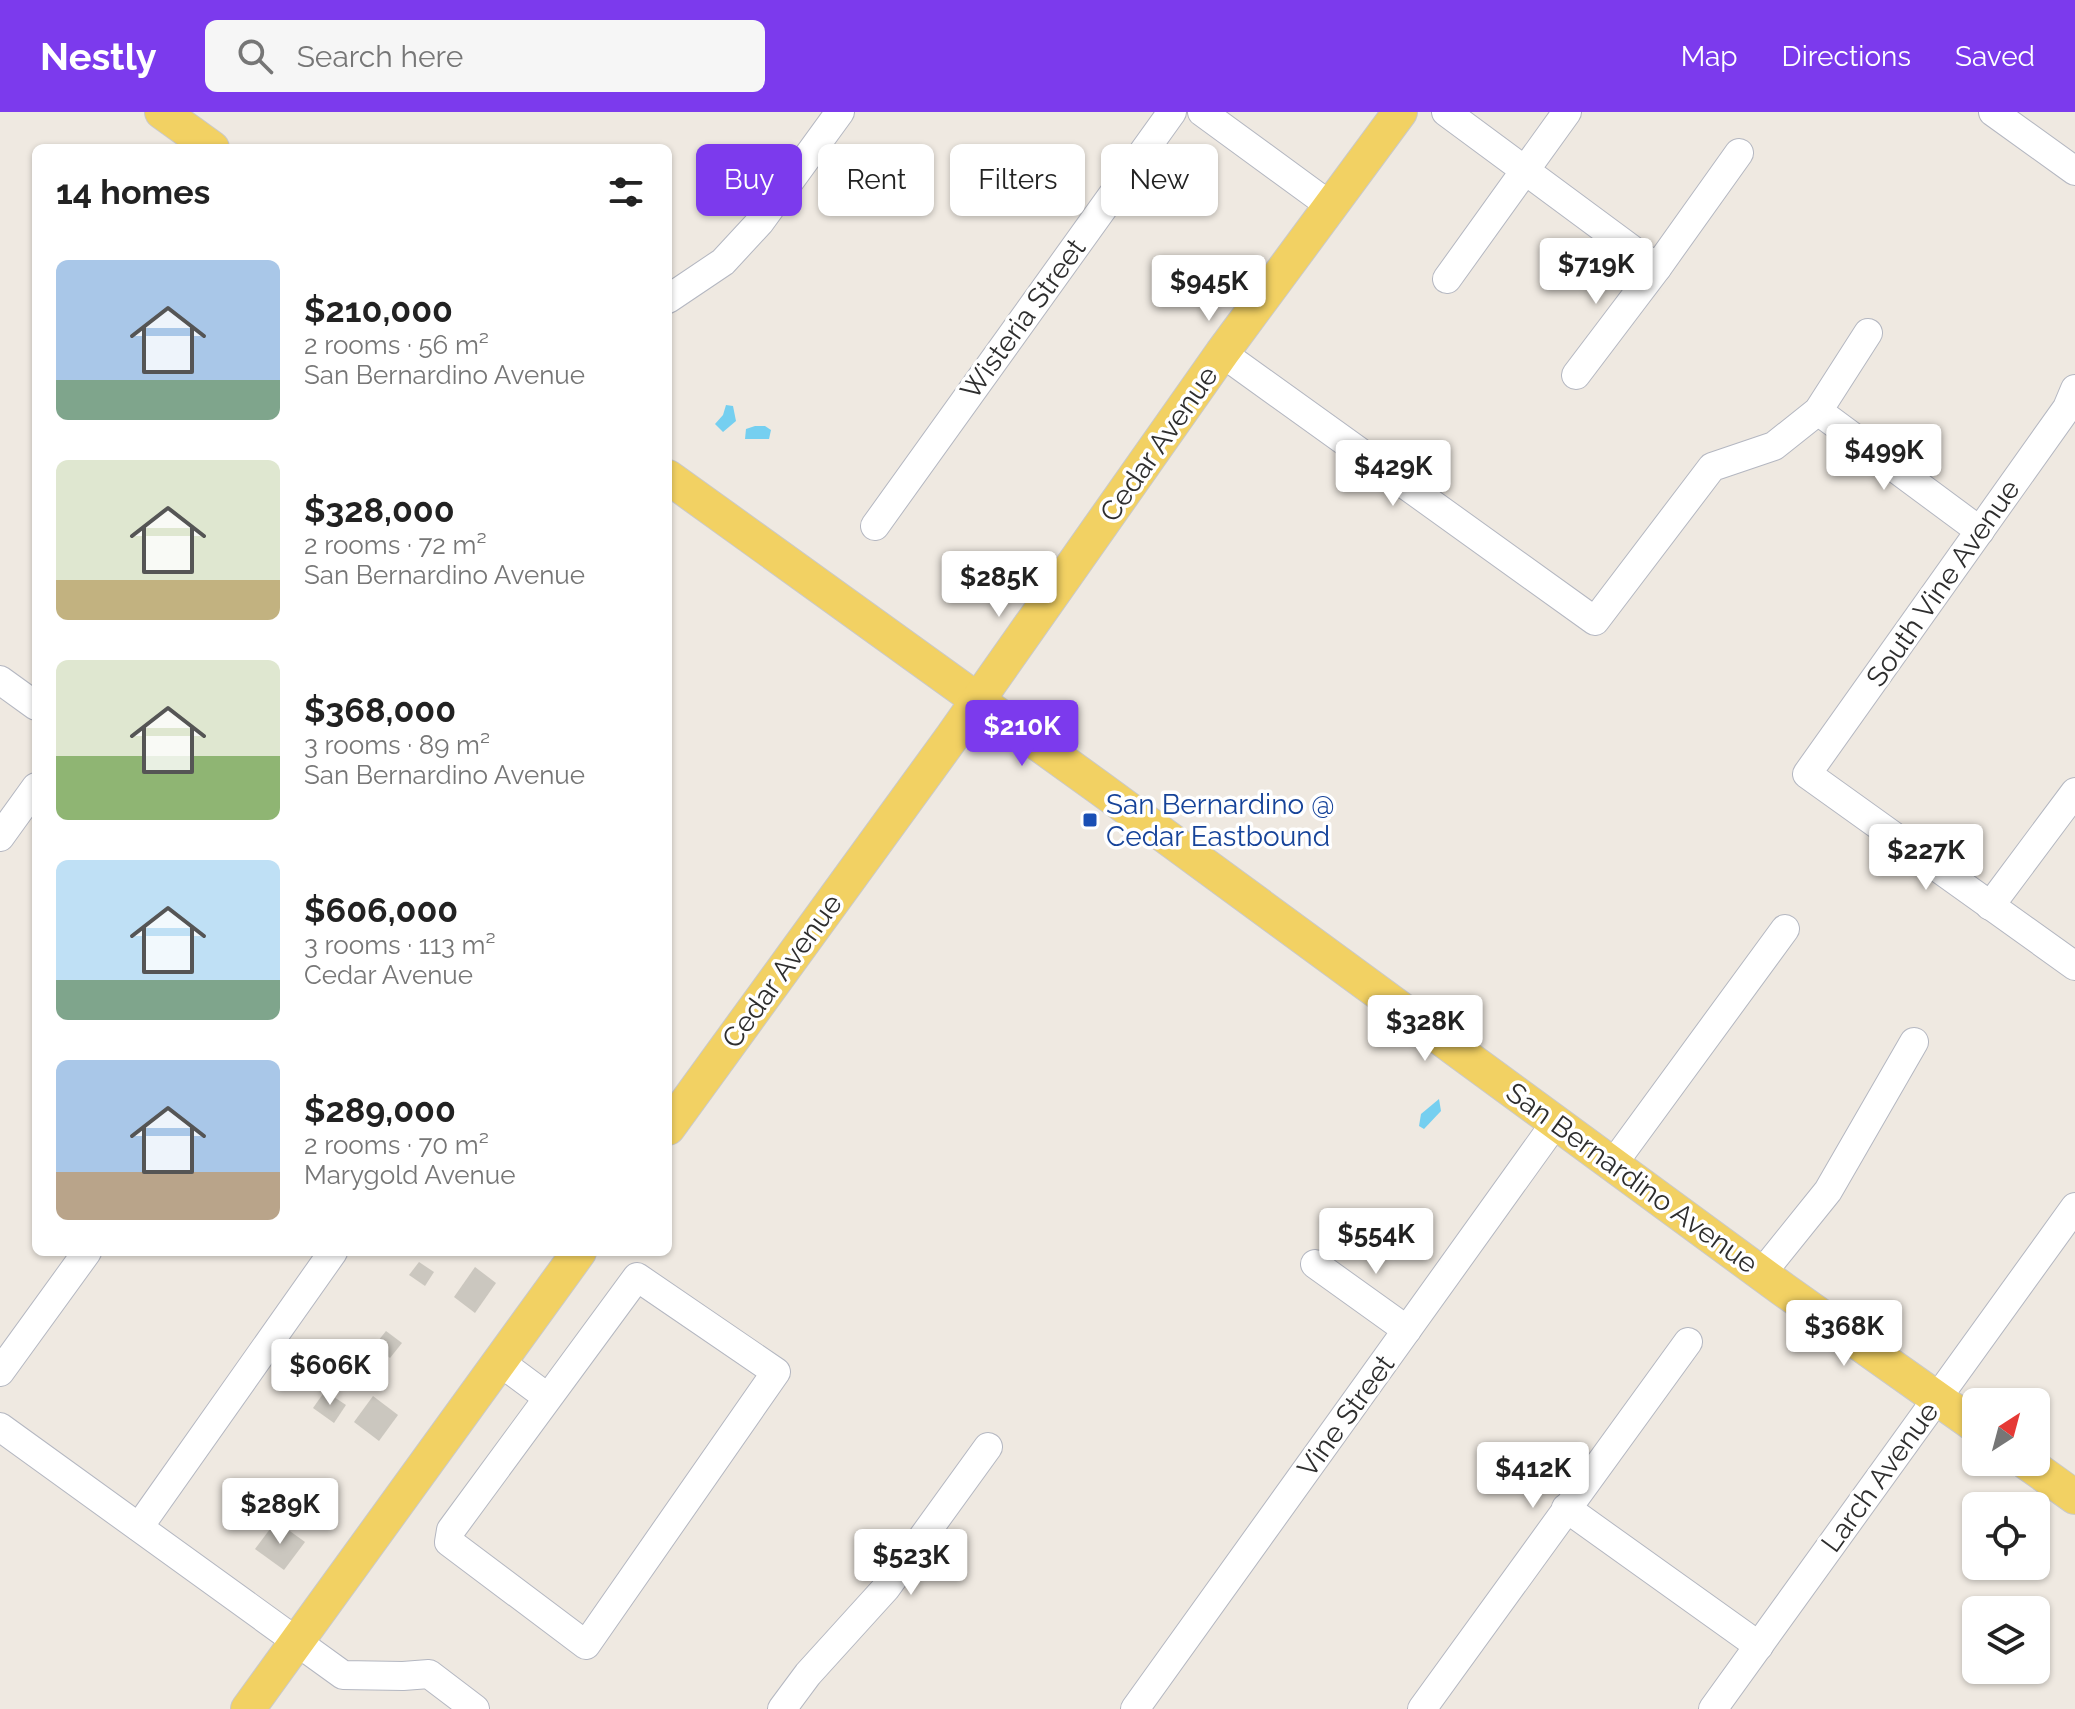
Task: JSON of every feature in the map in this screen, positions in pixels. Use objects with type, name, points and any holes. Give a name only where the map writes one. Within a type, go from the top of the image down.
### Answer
[{"type":"main road","points":[[162,112],[206,144]]},
{"type":"main road","name":"Cedar Avenue","points":[[672,1122],[977,700],[1222,353],[1400,112]]},
{"type":"main road","name":"San Bernardino Avenue","points":[[672,480],[1962,1416]]},
{"type":"main road","points":[[248,1709],[576,1256]]},
{"type":"main road","points":[[2046,1476],[2075,1497]]},
{"type":"street","points":[[672,296],[723,262],[760,222],[840,112]]},
{"type":"street","name":"Wisteria Street","points":[[875,526],[1172,112]]},
{"type":"street","points":[[1202,112],[1332,207]]},
{"type":"street","points":[[1446,112],[1657,268]]},
{"type":"street","points":[[1447,279],[1567,112]]},
{"type":"street","points":[[1993,112],[2075,171]]},
{"type":"street","points":[[1576,375],[1739,153]]},
{"type":"street","points":[[1222,353],[1595,621],[1712,467],[1774,446],[1818,411],[1868,333]]},
{"type":"street","name":"South Vine Avenue","points":[[1990,906],[1807,774],[2067,408],[2075,389]]},
{"type":"street","points":[[1818,411],[1980,531]]},
{"type":"street","points":[[0,680],[32,703]]},
{"type":"street","points":[[2075,792],[1990,906],[2075,966]]},
{"type":"street","points":[[0,837],[32,793]]},
{"type":"street","points":[[1613,1164],[1785,929]]},
{"type":"street","points":[[1762,1273],[1828,1191],[1914,1042]]},
{"type":"street","name":"Vine Street","points":[[1135,1709],[1556,1122]]},
{"type":"street","name":"Larch Avenue","points":[[1713,1709],[2075,1207]]},
{"type":"street","points":[[0,1372],[84,1256]]},
{"type":"street","points":[[139,1527],[330,1256]]},
{"type":"street","points":[[1315,1264],[1407,1330]]},
{"type":"street","points":[[637,1277],[776,1372],[586,1645],[449,1542],[451,1530],[547,1397],[637,1277]]},
{"type":"street","points":[[1422,1709],[1688,1342]]},
{"type":"street","points":[[500,1362],[547,1397]]},
{"type":"street","points":[[0,1427],[343,1675],[429,1674],[475,1709]]},
{"type":"street","points":[[782,1709],[808,1674],[886,1588],[988,1447]]},
{"type":"street","points":[[1566,1508],[1759,1646]]},
{"type":"water","points":[[726,405],[733,406],[736,421],[723,432],[715,424],[723,415]]},
{"type":"water","points":[[765,426],[771,430],[769,439],[745,439],[746,429]]},
{"type":"water","points":[[1439,1099],[1441,1111],[1424,1129],[1419,1126],[1421,1114]]},
{"type":"building","points":[[419,1262],[434,1272],[425,1286],[409,1275]]},
{"type":"building","points":[[475,1267],[496,1283],[475,1313],[454,1297]]},
{"type":"building","points":[[386,1331],[402,1343],[390,1358],[374,1346]]},
{"type":"building","points":[[325,1391],[346,1405],[334,1423],[313,1408]]},
{"type":"building","points":[[373,1396],[398,1415],[379,1441],[354,1422]]},
{"type":"building","points":[[276,1521],[305,1542],[284,1570],[255,1549]]},
{"type":"place","name":"San Bernardino @ Cedar Eastbound","points":[[1090,820]]}]
